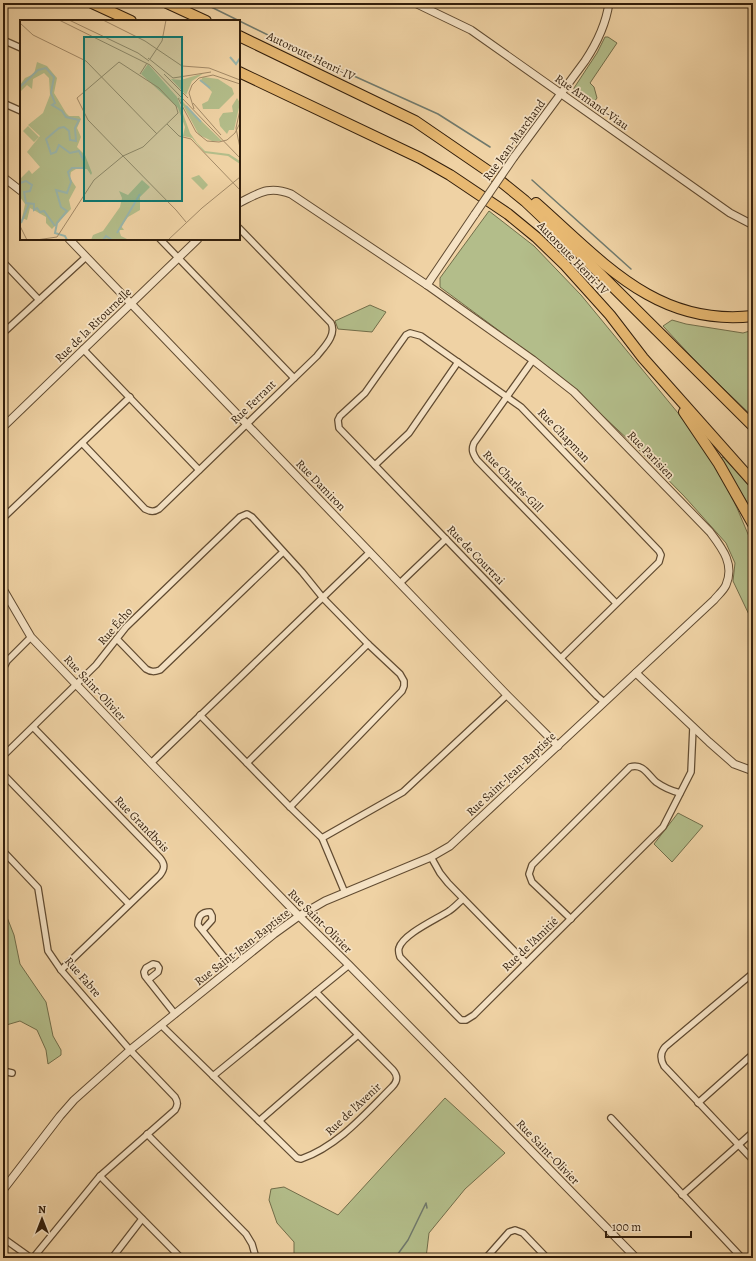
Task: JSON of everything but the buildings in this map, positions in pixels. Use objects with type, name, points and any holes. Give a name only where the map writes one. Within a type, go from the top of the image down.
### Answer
[{"type":"highway","points":[[92,3],[129,20]]},
{"type":"highway","points":[[168,3],[204,20]]},
{"type":"highway","name":"Autoroute Henri-IV","points":[[240,36],[415,121],[471,159],[525,201],[753,426]]},
{"type":"highway","name":"Autoroute Henri-IV","points":[[240,72],[420,158],[450,175],[508,214],[536,237],[565,265],[610,315],[643,358],[753,482]]},
{"type":"highway","points":[[415,121],[470,150],[490,165],[537,204],[613,272],[648,296],[674,307],[703,315],[719,317],[753,316]]},
{"type":"highway","points":[[643,358],[690,420],[730,482],[753,524]]},
{"type":"street","name":"Rue Armand-Viau","points":[[415,3],[471,30],[506,53],[561,94],[730,213],[753,225]]},
{"type":"street","name":"Rue Jean-Marchand","points":[[427,284],[514,157],[595,47],[610,3]]},
{"type":"street","points":[[3,40],[20,48]]},
{"type":"street","points":[[3,103],[20,111]]},
{"type":"street","points":[[3,177],[20,190]]},
{"type":"street","points":[[240,203],[262,191],[282,190],[291,194],[427,284]]},
{"type":"street","name":"Rue Ferrant","points":[[82,443],[145,509],[155,511],[159,509],[317,356],[330,339],[332,334],[332,326],[240,229]]},
{"type":"street","name":"Rue Damiron","points":[[70,240],[507,695],[558,746]]},
{"type":"street","points":[[161,240],[294,378]]},
{"type":"street","name":"Rue de la Ritournelle","points":[[3,427],[197,240]]},
{"type":"street","points":[[3,333],[86,257]]},
{"type":"street","points":[[3,262],[39,300]]},
{"type":"street","name":"Rue Parisien","points":[[427,284],[533,360],[574,392],[710,532],[724,551],[728,561],[729,571],[726,586],[714,600],[636,673]]},
{"type":"street","name":"Rue Chapman","points":[[338,420],[340,416],[370,387],[406,335],[410,333],[421,336],[527,412],[659,551],[661,556],[659,562],[561,658]]},
{"type":"street","points":[[83,349],[199,470]]},
{"type":"street","name":"Rue Charles-Gill","points":[[533,360],[474,443],[472,447],[474,456],[616,604]]},
{"type":"street","points":[[375,466],[409,433],[458,362]]},
{"type":"street","points":[[3,518],[130,397]]},
{"type":"street","name":"Rue de Courtrai","points":[[338,420],[339,428],[604,702]]},
{"type":"street","name":"Rue Écho","points":[[3,756],[34,728],[77,685],[96,665],[126,627],[240,517],[247,514],[252,517],[283,552]]},
{"type":"street","points":[[400,583],[446,539]]},
{"type":"street","points":[[117,639],[146,669],[154,672],[160,670],[283,552],[302,572],[323,598],[400,674],[404,682],[402,691],[290,807]]},
{"type":"street","points":[[150,763],[370,552]]},
{"type":"street","name":"Rue Saint-Olivier","points":[[3,589],[31,637],[150,763],[636,1258]]},
{"type":"street","points":[[3,669],[7,661],[31,637]]},
{"type":"street","points":[[246,763],[368,644]]},
{"type":"street","points":[[636,673],[734,764],[753,771]]},
{"type":"street","name":"Rue Saint-Jean-Baptiste","points":[[3,1190],[6,1181],[74,1100],[130,1050],[232,967],[299,916],[325,901],[431,857],[450,846],[636,673]]},
{"type":"street","points":[[322,838],[403,792],[507,695]]},
{"type":"street","points":[[200,715],[322,838],[345,893]]},
{"type":"street","name":"Rue de l'Amitié","points":[[463,899],[450,910],[416,930],[401,944],[398,952],[400,956],[461,1020],[466,1020],[470,1018],[663,827],[691,772],[693,727]]},
{"type":"street","name":"Rue Grandbois","points":[[34,728],[164,862],[163,870],[160,875],[61,970]]},
{"type":"street","points":[[571,919],[532,882],[529,874],[532,865],[630,766],[639,766],[657,783],[680,793]]},
{"type":"street","points":[[3,774],[129,904]]},
{"type":"street","name":"Rue Fabre","points":[[3,851],[38,888],[48,951],[61,970],[130,1050],[178,1102],[178,1106],[175,1110],[147,1134]]},
{"type":"street","points":[[431,857],[440,873],[463,899],[526,963]]},
{"type":"street","points":[[203,930],[232,967]]},
{"type":"street","points":[[213,1076],[349,965]]},
{"type":"street","points":[[753,973],[662,1051],[662,1061],[664,1066],[753,1160]]},
{"type":"street","points":[[148,980],[175,1014]]},
{"type":"street","name":"Rue de l'Avenir","points":[[161,1025],[259,1121],[298,1158],[301,1159],[331,1145],[342,1136],[392,1087],[397,1079],[393,1070],[316,992]]},
{"type":"street","points":[[259,1121],[358,1035]]},
{"type":"street","points":[[698,1103],[753,1054]]},
{"type":"street","points":[[3,1071],[12,1073]]},
{"type":"street","points":[[611,1118],[742,1258]]},
{"type":"street","points":[[682,1195],[753,1132]]},
{"type":"street","points":[[3,1238],[32,1258],[100,1176],[147,1134],[246,1234],[252,1244],[256,1258]]},
{"type":"street","points":[[100,1176],[181,1258]]},
{"type":"street","points":[[112,1258],[142,1219]]},
{"type":"street","points":[[486,1258],[509,1232],[516,1230],[523,1233],[547,1258]]},
{"type":"green space","points":[[605,37],[608,37],[617,43],[590,83],[594,87],[597,98],[591,106],[589,106],[576,96],[574,88],[597,53]]},
{"type":"green space","points":[[489,211],[534,246],[581,295],[678,413],[715,463],[737,508],[753,546],[753,623],[733,581],[735,563],[726,543],[684,496],[633,444],[559,375],[440,287],[440,278]]},
{"type":"green space","points":[[370,305],[386,312],[372,332],[338,329],[335,321]]},
{"type":"green space","points":[[672,320],[686,324],[743,333],[753,330],[753,417],[701,367],[663,326]]},
{"type":"green space","points":[[723,457],[753,490],[753,512],[720,458]]},
{"type":"green space","points":[[678,813],[703,826],[672,862],[654,844]]},
{"type":"green space","points":[[3,907],[14,935],[20,964],[46,1002],[53,1036],[61,1050],[61,1055],[48,1064],[46,1050],[37,1030],[20,1021],[3,1026]]},
{"type":"green space","points":[[445,1098],[505,1153],[465,1189],[429,1233],[426,1258],[294,1258],[294,1242],[277,1223],[269,1200],[271,1189],[284,1187],[338,1215]]},
{"type":"waterway","points":[[203,3],[238,20]]},
{"type":"waterway","points":[[240,21],[323,62],[438,114],[490,147]]},
{"type":"waterway","points":[[532,180],[631,269]]},
{"type":"waterway","points":[[3,969],[3,1001]]},
{"type":"waterway","points":[[395,1258],[408,1240],[426,1203],[427,1208]]}]
